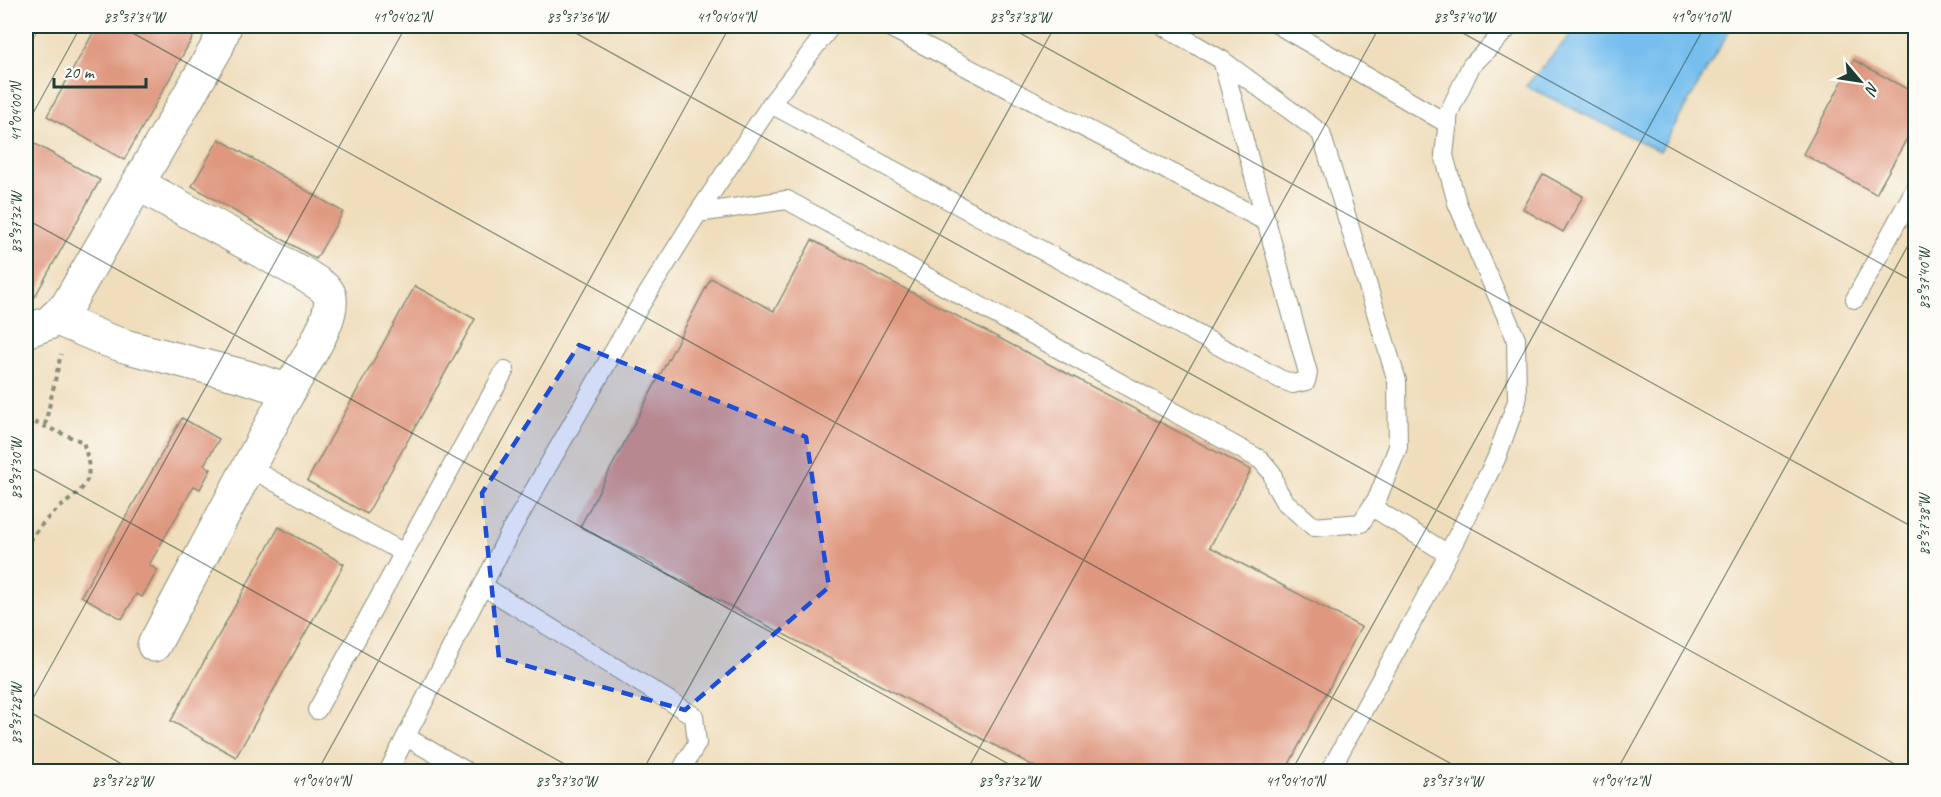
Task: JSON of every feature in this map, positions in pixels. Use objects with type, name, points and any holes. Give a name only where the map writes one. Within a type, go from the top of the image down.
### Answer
[{"type":"street","points":[[62,321],[68,306],[216,47],[225,26]]},
{"type":"street","points":[[138,184],[305,275],[327,291],[330,298],[330,311],[324,328],[154,645]]},
{"type":"street","points":[[26,331],[62,321],[128,347],[243,376],[289,391]]},
{"type":"lane","points":[[26,30],[28,26]]},
{"type":"lane","points":[[388,771],[510,532],[632,319],[698,213],[771,104],[831,26]]},
{"type":"lane","points":[[886,26],[1267,222]]},
{"type":"lane","points":[[698,213],[786,200],[1261,460],[1272,473],[1276,487],[1284,501],[1314,527],[1361,523],[1372,507],[1398,447],[1397,381],[1321,133],[1222,60],[1163,26]]},
{"type":"lane","points":[[1280,26],[1448,124]]},
{"type":"lane","points":[[1329,771],[1448,554],[1496,459],[1517,401],[1516,339],[1457,203],[1444,155],[1449,112],[1471,66],[1510,26]]},
{"type":"lane","points":[[771,104],[1280,379],[1293,384],[1306,381],[1308,373],[1222,60]]},
{"type":"lane","points":[[1855,300],[1916,187]]},
{"type":"lane","points":[[317,710],[505,370]]},
{"type":"lane","points":[[248,467],[404,553]]},
{"type":"lane","points":[[1372,507],[1448,554]]},
{"type":"lane","points":[[483,586],[694,716],[697,743],[680,771]]},
{"type":"lane","points":[[406,737],[468,771]]},
{"type":"path","points":[[45,425],[62,321]]},
{"type":"path","points":[[26,419],[83,442],[89,461],[85,487],[46,519],[26,546]]},
{"type":"highlighted area","points":[[579,345],[806,437],[829,587],[685,710],[499,658],[482,493]]},
{"type":"water","points":[[1578,26],[1732,26],[1660,151],[1526,86]]},
{"type":"building","points":[[97,26],[182,26],[195,33],[124,160],[47,116]]},
{"type":"building","points":[[1854,60],[1916,94],[1916,122],[1876,194],[1803,154]]},
{"type":"building","points":[[26,139],[100,180],[29,307],[26,305]]},
{"type":"building","points":[[219,139],[343,212],[316,259],[192,186]]},
{"type":"building","points":[[1543,174],[1583,196],[1563,232],[1523,209]]},
{"type":"building","points":[[812,240],[1251,470],[1210,547],[1361,627],[1285,772],[1045,772],[580,527],[711,278],[774,311]]},
{"type":"building","points":[[415,286],[475,319],[367,514],[307,481]]},
{"type":"building","points":[[182,418],[219,439],[204,465],[211,469],[200,489],[194,486],[149,565],[158,570],[142,597],[136,594],[122,619],[81,596]]},
{"type":"building","points":[[279,527],[344,564],[236,757],[171,721]]}]
